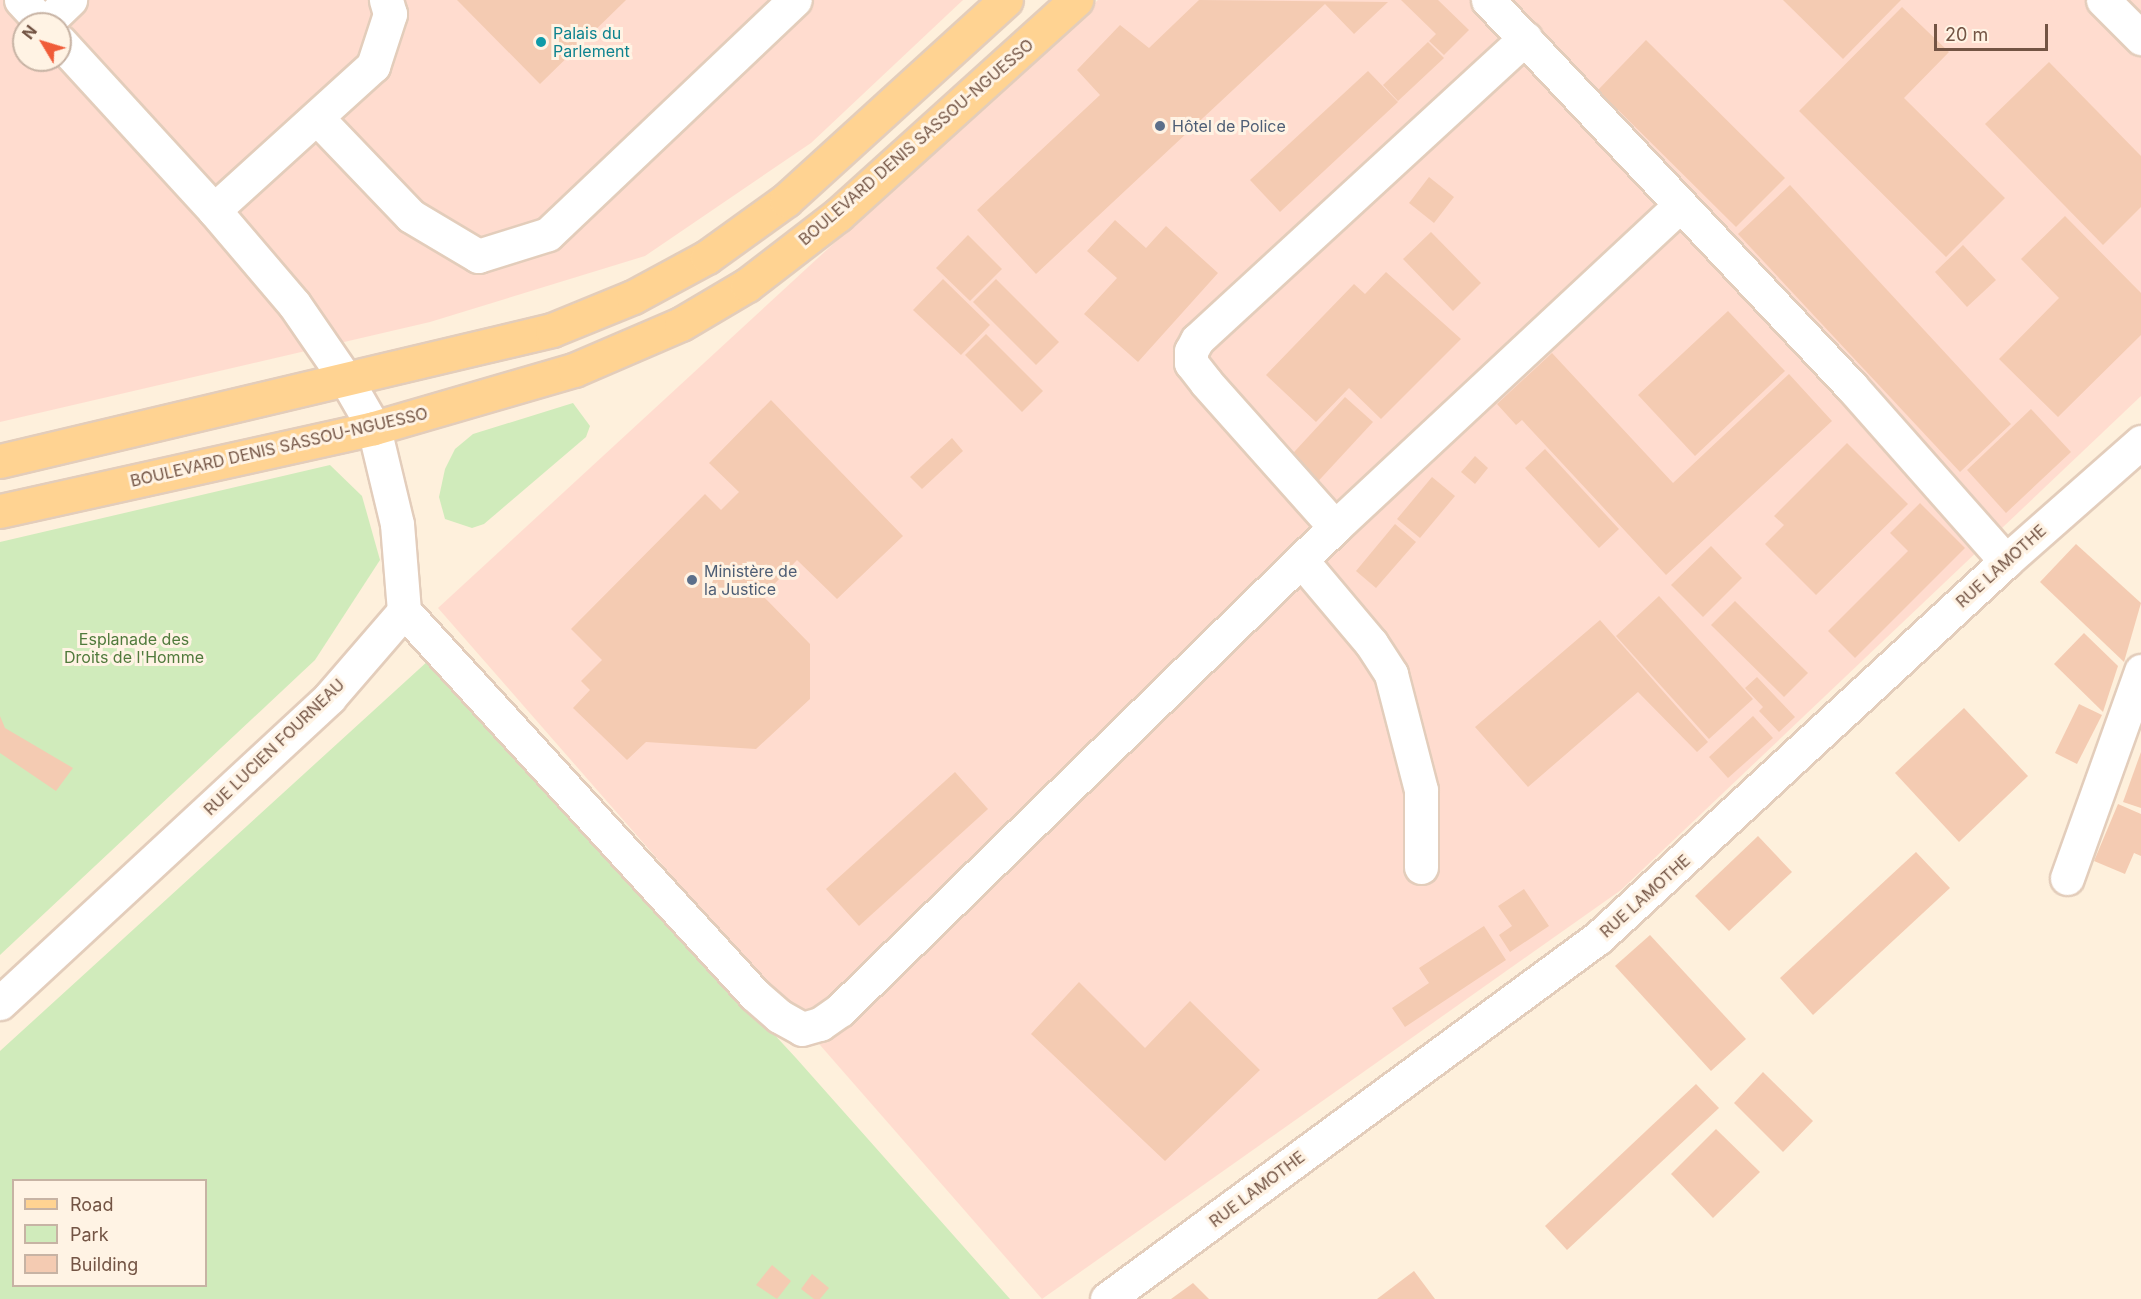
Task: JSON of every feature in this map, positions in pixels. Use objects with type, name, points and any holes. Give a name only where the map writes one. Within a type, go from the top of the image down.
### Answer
[{"type":"main road","points":[[0,461],[347,381],[552,330],[633,297],[707,257],[786,200],[1006,0]]},
{"type":"main road","name":"BOULEVARD DENIS SASSOU-NGUESSO","points":[[0,511],[374,428],[574,370],[681,324],[747,285],[838,214],[1076,0]]},
{"type":"street","points":[[21,0],[32,12]]},
{"type":"street","points":[[57,12],[70,0]]},
{"type":"street","points":[[214,210],[318,119],[372,66],[390,14],[386,0]]},
{"type":"street","points":[[318,119],[411,216],[478,256],[548,234],[795,0]]},
{"type":"street","points":[[1488,0],[1851,386],[2006,561]]},
{"type":"street","points":[[2103,0],[2141,38]]},
{"type":"street","points":[[1335,527],[1206,382],[1191,363],[1191,351],[1197,340],[1525,38]]},
{"type":"street","points":[[72,55],[214,210],[294,304],[347,381],[374,428],[397,524],[404,611],[755,995],[779,1016],[802,1029],[820,1024],[840,1010],[1335,527],[1680,205]]},
{"type":"street","name":"RUE LAMOTHE","points":[[1107,1299],[1599,937],[2006,561],[2141,442]]},
{"type":"street","points":[[1301,560],[1371,643],[1391,674],[1421,790],[1421,867]]},
{"type":"street","name":"RUE LUCIEN FOURNEAU","points":[[0,1003],[329,698],[404,611]]},
{"type":"street","points":[[2067,878],[2141,671]]},
{"type":"shaded area","points":[[0,0],[963,0],[811,143],[645,256],[430,322],[0,422]]},
{"type":"shaded area","points":[[1098,0],[2141,0],[2141,396],[1621,890],[1042,1299],[438,608]]},
{"type":"green space","points":[[573,403],[590,426],[586,437],[484,524],[472,528],[445,519],[439,497],[445,469],[455,449],[473,434]]},
{"type":"green space","name":"Esplanade des Droits de l'Homme","points":[[330,465],[362,496],[380,560],[315,660],[0,955],[0,542]]},
{"type":"green space","points":[[429,660],[796,1058],[1010,1299],[0,1299],[0,1051]]},
{"type":"building","name":"Palais du Parlement","points":[[457,0],[626,0],[540,84]]},
{"type":"building","points":[[1199,0],[1388,2],[1354,34],[1325,4],[1036,274],[977,210],[1100,95],[1077,70],[1120,25],[1149,48]]},
{"type":"building","points":[[1401,0],[1438,0],[1469,30],[1444,55],[1429,41],[1436,34]]},
{"type":"building","points":[[1783,0],[1901,0],[1843,59]]},
{"type":"building","points":[[1902,7],[1949,52],[1904,98],[2005,198],[1946,257],[1799,111]]},
{"type":"building","points":[[1646,40],[1785,178],[1736,227],[1598,90]]},
{"type":"building","points":[[1428,42],[1444,58],[1398,101],[1383,85]]},
{"type":"building","points":[[2049,62],[2141,156],[2141,207],[2103,245],[1985,124]]},
{"type":"building","points":[[1368,71],[1398,102],[1280,212],[1250,180]]},
{"type":"building","points":[[1429,177],[1454,197],[1434,223],[1409,203]]},
{"type":"building","points":[[1790,185],[2011,424],[1960,472],[1738,234]]},
{"type":"building","points":[[2065,216],[2141,293],[2141,335],[2058,417],[1999,359],[2059,298],[2021,259]]},
{"type":"building","points":[[1115,220],[1146,248],[1166,226],[1218,273],[1138,362],[1084,314],[1117,278],[1087,251]]},
{"type":"building","points":[[1431,232],[1481,283],[1453,311],[1403,259]]},
{"type":"building","points":[[968,235],[1002,269],[970,301],[936,268]]},
{"type":"building","points":[[1963,245],[1996,280],[1967,307],[1935,272]]},
{"type":"building","points":[[1386,272],[1461,339],[1381,419],[1349,388],[1316,422],[1266,375],[1354,284],[1365,294]]},
{"type":"building","points":[[943,279],[990,325],[961,355],[913,310]]},
{"type":"building","points":[[996,279],[1059,342],[1036,365],[973,302]]},
{"type":"building","points":[[1728,311],[1785,371],[1695,456],[1638,395]]},
{"type":"building","points":[[986,334],[1043,391],[1022,412],[965,355]]},
{"type":"building","points":[[1552,353],[1673,483],[1789,374],[1832,421],[1666,575],[1522,420],[1516,425],[1497,404]]},
{"type":"building","points":[[1345,397],[1373,422],[1311,489],[1283,464]]},
{"type":"building","points":[[771,400],[903,536],[837,599],[797,560],[763,596],[810,644],[810,699],[756,749],[646,742],[627,760],[573,708],[590,690],[581,681],[602,660],[571,629],[705,494],[721,510],[739,492],[709,463]]},
{"type":"building","points":[[2031,409],[2071,452],[2006,513],[1967,470]]},
{"type":"building","points":[[952,438],[963,451],[922,489],[910,477]]},
{"type":"building","points":[[1847,443],[1908,504],[1816,595],[1765,544],[1784,525],[1774,516]]},
{"type":"building","points":[[1545,449],[1619,529],[1599,548],[1525,468]]},
{"type":"building","points":[[1475,456],[1488,468],[1475,484],[1461,472]]},
{"type":"building","points":[[1432,477],[1455,496],[1420,538],[1397,519]]},
{"type":"building","points":[[1920,503],[1965,548],[1855,658],[1828,631],[1908,551],[1890,533]]},
{"type":"building","points":[[1395,524],[1416,542],[1376,588],[1356,571]]},
{"type":"building","points":[[2076,544],[2141,603],[2124,662],[2040,582]]},
{"type":"building","points":[[1711,546],[1742,578],[1703,617],[1671,585]]},
{"type":"building","points":[[1659,596],[1753,699],[1709,739],[1616,636]]},
{"type":"building","points":[[1735,601],[1808,673],[1784,697],[1711,625]]},
{"type":"building","points":[[1600,620],[1708,742],[1697,752],[1638,692],[1528,787],[1475,727]]},
{"type":"building","points":[[2084,633],[2118,666],[2103,712],[2054,664]]},
{"type":"building","points":[[1757,677],[1795,717],[1779,732],[1759,711],[1763,707],[1745,688]]},
{"type":"building","points":[[2079,704],[2102,715],[2077,764],[2055,753]]},
{"type":"building","points":[[1964,708],[2028,776],[1959,842],[1895,773]]},
{"type":"building","points":[[0,716],[5,728],[73,768],[56,791],[0,753]]},
{"type":"building","points":[[1753,716],[1773,738],[1728,778],[1709,757]]},
{"type":"building","points":[[2141,752],[2141,808],[2123,802]]},
{"type":"building","points":[[955,772],[988,809],[859,926],[826,889]]},
{"type":"building","points":[[2118,804],[2141,814],[2141,856],[2134,853],[2125,874],[2094,861]]},
{"type":"building","points":[[1758,836],[1792,872],[1729,931],[1695,896]]},
{"type":"building","points":[[1916,852],[1950,888],[1813,1015],[1780,978]]},
{"type":"building","points":[[1524,889],[1549,926],[1510,952],[1499,935],[1512,926],[1498,906]]},
{"type":"building","points":[[1484,926],[1506,960],[1405,1027],[1392,1008],[1429,983],[1419,968]]},
{"type":"building","points":[[1650,935],[1746,1039],[1711,1071],[1615,966]]},
{"type":"building","points":[[1079,982],[1145,1048],[1190,1001],[1260,1070],[1165,1161],[1031,1034]]},
{"type":"building","points":[[1763,1072],[1813,1121],[1783,1152],[1734,1103]]},
{"type":"building","points":[[1696,1084],[1719,1108],[1567,1250],[1545,1226]]},
{"type":"building","points":[[1716,1129],[1760,1172],[1713,1218],[1671,1174]]},
{"type":"building","points":[[772,1265],[791,1281],[777,1299],[756,1285]]},
{"type":"building","points":[[1414,1271],[1435,1299],[1377,1299]]},
{"type":"building","points":[[812,1274],[829,1288],[820,1299],[814,1299],[801,1289]]},
{"type":"building","points":[[1193,1283],[1209,1299],[1171,1299]]},
{"type":"place","name":"Palais du Parlement","points":[[541,42]]},
{"type":"place","name":"Hôtel de Police","points":[[1160,126]]},
{"type":"place","name":"Ministère de la Justice","points":[[692,580]]}]
